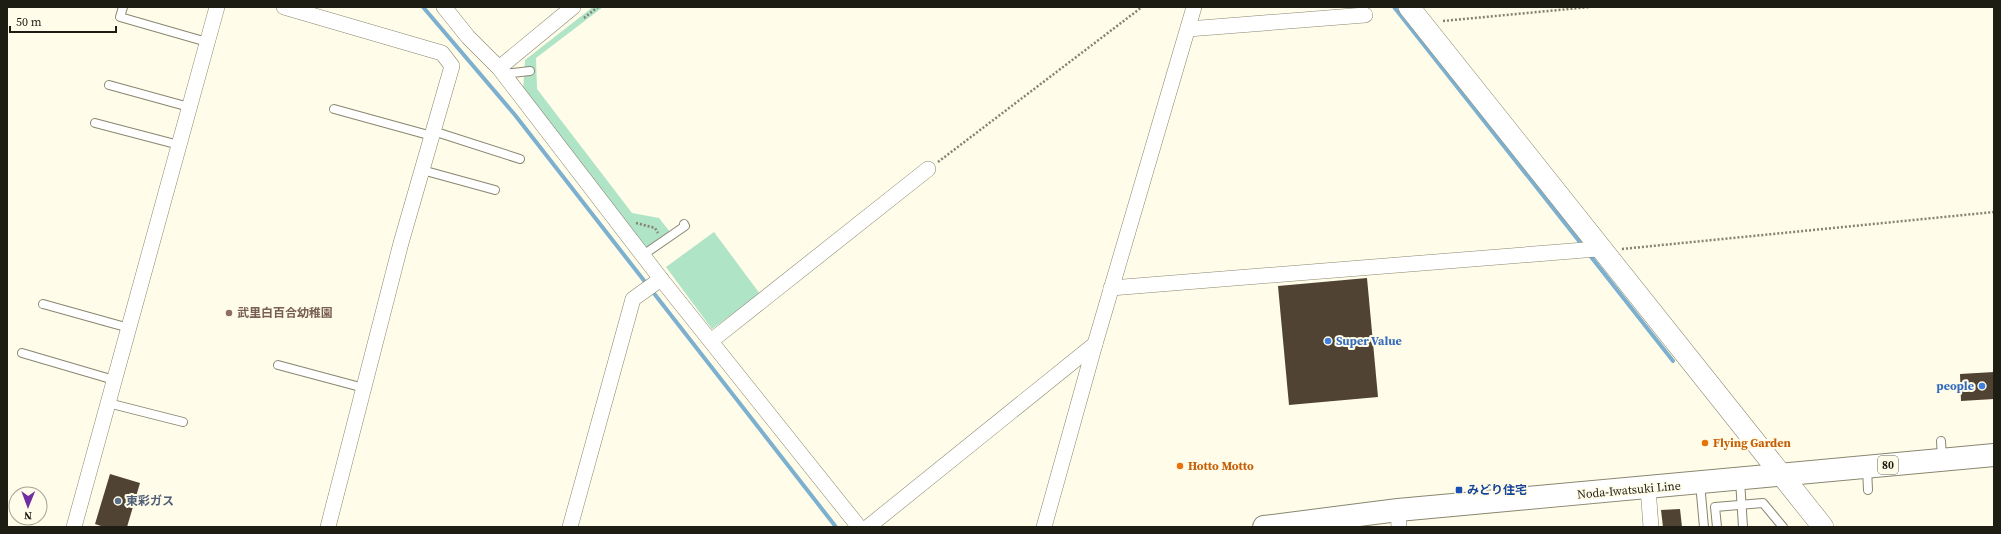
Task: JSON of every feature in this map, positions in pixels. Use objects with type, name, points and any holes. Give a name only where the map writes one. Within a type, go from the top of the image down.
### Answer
[{"type":"main road","name":"Noda-Iwatsuki Line","points":[[1264,527],[1398,519],[1648,488],[1867,468],[1941,451],[1994,455]]},
{"type":"street","points":[[74,527],[217,7]]},
{"type":"street","points":[[284,7],[442,53],[452,66],[401,243],[328,527]]},
{"type":"street","points":[[444,7],[468,37],[502,71],[661,278],[859,527]]},
{"type":"street","points":[[502,71],[573,7]]},
{"type":"street","points":[[1044,527],[1111,288],[1194,7]]},
{"type":"street","points":[[1409,7],[1820,526]]},
{"type":"street","points":[[1188,29],[1365,15]]},
{"type":"street","points":[[711,341],[928,169]]},
{"type":"street","points":[[1111,288],[1600,250]]},
{"type":"street","points":[[570,527],[633,299],[661,278]]},
{"type":"street","points":[[868,527],[1095,344]]},
{"type":"street","points":[[1648,488],[1651,527]]},
{"type":"lane","points":[[122,7],[120,17],[207,42]]},
{"type":"lane","points":[[502,71],[530,71]]},
{"type":"lane","points":[[109,84],[189,107]]},
{"type":"lane","points":[[334,109],[433,134],[520,159]]},
{"type":"lane","points":[[96,123],[179,145]]},
{"type":"lane","points":[[422,170],[495,190]]},
{"type":"lane","points":[[643,255],[685,226],[684,224]]},
{"type":"lane","points":[[43,304],[128,328]]},
{"type":"lane","points":[[22,353],[114,380]]},
{"type":"lane","points":[[278,365],[364,388]]},
{"type":"lane","points":[[108,403],[183,422]]},
{"type":"lane","points":[[1867,468],[1868,490]]},
{"type":"lane","points":[[1740,480],[1743,527]]},
{"type":"lane","points":[[1700,483],[1704,527]]},
{"type":"lane","points":[[1717,527],[1716,507],[1763,503],[1783,527]]},
{"type":"path","points":[[581,20],[598,7]]},
{"type":"path","points":[[928,169],[1142,7]]},
{"type":"path","points":[[1422,23],[1590,7]]},
{"type":"path","points":[[1600,250],[1994,212]]},
{"type":"path","points":[[632,222],[646,224],[655,228],[663,242]]},
{"type":"green space","points":[[593,7],[603,7],[536,58],[537,89],[632,213],[659,218],[670,232],[645,250],[523,92],[525,60]]},
{"type":"green space","points":[[714,232],[760,294],[712,329],[666,267]]},
{"type":"building","name":"Super Value","points":[[1367,278],[1378,397],[1289,405],[1278,286]]},
{"type":"building","points":[[1994,372],[1994,399],[1961,401],[1960,374]]},
{"type":"building","points":[[110,474],[140,483],[127,527],[104,527],[95,524]]},
{"type":"building","points":[[1680,509],[1682,527],[1663,527],[1661,510]]},
{"type":"waterway","points":[[423,7],[515,115],[836,527]]},
{"type":"waterway","points":[[1394,7],[1583,246]]},
{"type":"waterway","points":[[1588,253],[1673,361]]},
{"type":"place","name":"武里白百合幼稚園","points":[[229,313]]},
{"type":"place","name":"Super Value","points":[[1328,341]]},
{"type":"place","name":"people","points":[[1982,386]]},
{"type":"place","name":"Flying Garden","points":[[1705,443]]},
{"type":"place","name":"Hotto Motto","points":[[1180,466]]},
{"type":"place","name":"みどり住宅","points":[[1459,490]]},
{"type":"place","name":"東彩ガス","points":[[118,501]]}]
